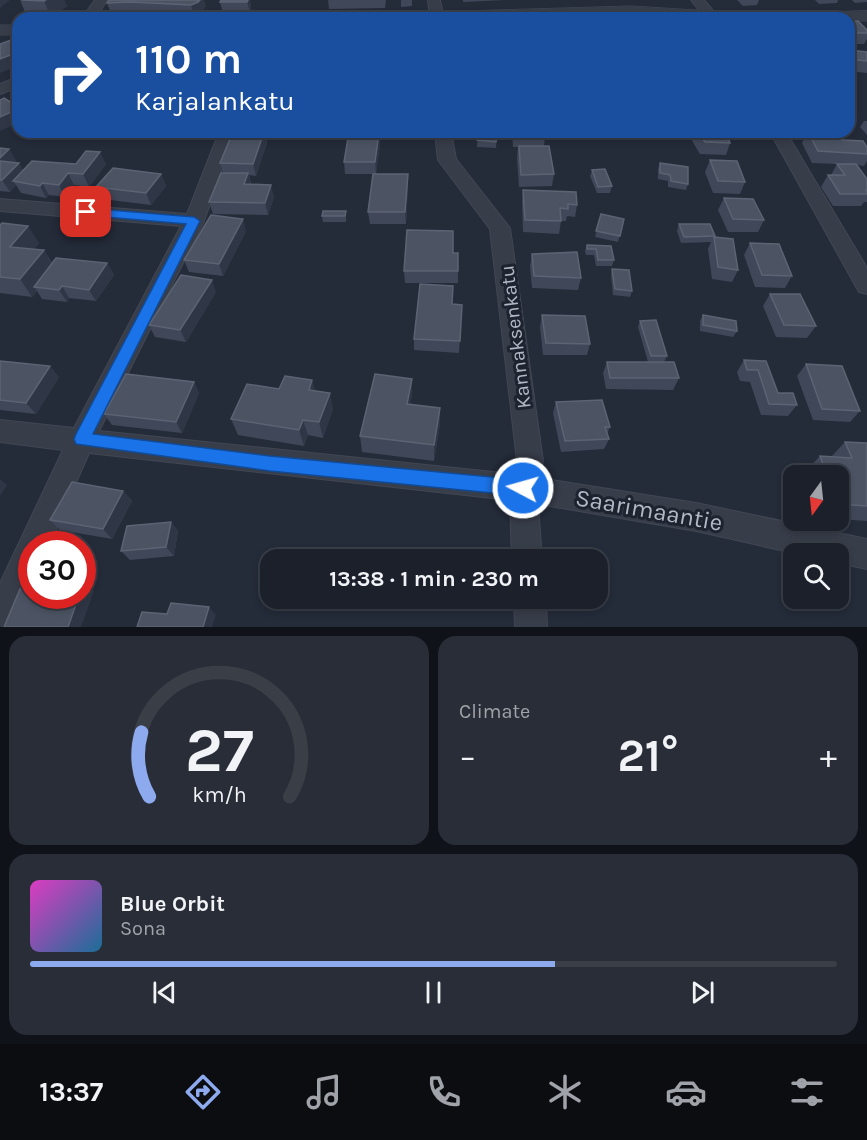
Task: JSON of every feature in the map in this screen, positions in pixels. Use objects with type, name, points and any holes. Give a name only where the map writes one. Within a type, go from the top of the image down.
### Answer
[{"type":"street","points":[[697,0],[708,12]]},
{"type":"street","points":[[599,12],[647,12]]},
{"type":"street","points":[[40,531],[82,439],[194,221],[225,138]]},
{"type":"street","name":"Kannaksenkatu","points":[[444,138],[447,160],[500,228],[530,461],[523,488],[526,549]]},
{"type":"street","points":[[781,138],[867,286]]},
{"type":"street","points":[[0,205],[194,221]]},
{"type":"street","name":"Saarimaantie","points":[[0,431],[270,463],[523,488],[696,517],[867,554]]},
{"type":"street","points":[[0,618],[18,579]]},
{"type":"street","points":[[530,609],[531,627]]},
{"type":"building","points":[[109,0],[200,0],[191,5],[107,3]]},
{"type":"building","points":[[221,0],[248,0],[247,2],[220,2]]},
{"type":"building","points":[[855,21],[858,21],[867,33],[855,33]]},
{"type":"building","points":[[12,41],[12,54],[0,59],[0,44]]},
{"type":"building","points":[[855,51],[867,52],[867,61],[855,60]]},
{"type":"building","points":[[4,98],[12,103],[12,112],[0,117],[0,100]]},
{"type":"building","points":[[230,138],[262,138],[253,164],[220,163]]},
{"type":"building","points":[[348,138],[378,138],[375,162],[344,162]]},
{"type":"building","points":[[477,138],[496,138],[496,142],[477,140]]},
{"type":"building","points":[[702,138],[728,138],[730,143],[705,142]]},
{"type":"building","points":[[811,138],[863,141],[867,147],[867,154],[818,151]]},
{"type":"building","points":[[519,146],[549,146],[554,174],[521,175]]},
{"type":"building","points":[[0,148],[9,149],[0,158]]},
{"type":"building","points":[[86,151],[100,152],[83,174],[68,173],[59,185],[42,183],[40,186],[13,181],[32,161],[76,164]]},
{"type":"building","points":[[710,160],[737,161],[745,182],[718,181]]},
{"type":"building","points":[[0,161],[19,163],[2,180],[0,180]]},
{"type":"building","points":[[660,163],[688,167],[688,184],[671,181],[670,175],[660,173]]},
{"type":"building","points":[[837,164],[856,164],[867,179],[867,194],[840,194],[828,175],[845,175]]},
{"type":"building","points":[[113,168],[161,174],[146,193],[96,187]]},
{"type":"building","points":[[605,169],[612,186],[598,187],[592,170]]},
{"type":"building","points":[[221,173],[248,173],[244,184],[271,185],[265,203],[209,202]]},
{"type":"building","points":[[373,174],[408,174],[405,212],[368,212]]},
{"type":"building","points":[[523,190],[576,192],[577,205],[568,204],[568,209],[560,208],[561,221],[525,220]]},
{"type":"building","points":[[724,198],[753,199],[764,220],[733,219]]},
{"type":"building","points":[[323,211],[346,211],[345,216],[322,216]]},
{"type":"building","points":[[601,214],[624,219],[620,236],[596,231]]},
{"type":"building","points":[[211,215],[243,219],[219,264],[184,260]]},
{"type":"building","points":[[2,223],[28,226],[10,247],[44,250],[20,279],[0,277],[0,225]]},
{"type":"building","points":[[679,224],[710,224],[715,236],[684,237]]},
{"type":"building","points":[[407,230],[453,231],[453,253],[458,253],[458,271],[404,271]]},
{"type":"building","points":[[714,237],[733,239],[738,270],[718,267]]},
{"type":"building","points":[[750,243],[779,244],[792,276],[762,275]]},
{"type":"building","points":[[587,245],[611,246],[614,260],[598,260],[596,249],[587,249]]},
{"type":"building","points":[[577,252],[581,278],[534,276],[532,254]]},
{"type":"building","points":[[56,258],[107,263],[89,290],[62,286],[59,290],[34,287]]},
{"type":"building","points":[[612,269],[629,270],[632,291],[615,289]]},
{"type":"building","points":[[181,275],[212,280],[180,330],[149,325]]},
{"type":"building","points":[[420,284],[453,286],[452,304],[462,305],[460,341],[414,339]]},
{"type":"building","points":[[770,294],[800,294],[816,326],[784,325]]},
{"type":"building","points":[[542,315],[585,316],[590,344],[546,343]]},
{"type":"building","points":[[703,315],[736,321],[737,331],[703,325]]},
{"type":"building","points":[[656,320],[667,356],[651,356],[640,321]]},
{"type":"building","points":[[744,360],[766,361],[778,393],[793,393],[797,405],[769,404],[758,370],[747,370]]},
{"type":"building","points":[[0,361],[50,366],[26,403],[0,400]]},
{"type":"building","points":[[607,362],[674,362],[679,378],[610,378]]},
{"type":"building","points":[[806,364],[842,366],[860,411],[822,409]]},
{"type":"building","points":[[126,374],[194,382],[176,422],[104,414]]},
{"type":"building","points":[[375,374],[412,379],[407,404],[440,408],[434,445],[360,436]]},
{"type":"building","points":[[285,376],[312,380],[309,390],[330,393],[319,422],[303,420],[299,430],[231,419],[247,384],[279,389]]},
{"type":"building","points":[[602,400],[610,427],[605,427],[609,439],[565,441],[556,402]]},
{"type":"building","points":[[845,442],[867,443],[867,506],[849,505],[849,465],[823,465],[820,456],[852,458]]},
{"type":"building","points":[[72,482],[123,491],[103,529],[50,520]]},
{"type":"building","points":[[171,522],[166,547],[121,551],[127,526]]},
{"type":"building","points":[[18,594],[18,609],[74,609],[68,627],[4,627]]},
{"type":"building","points":[[171,603],[209,607],[203,627],[137,627],[142,612],[167,614]]},
{"type":"route","points":[[86,212],[194,221],[82,439],[270,463],[523,488]]}]
